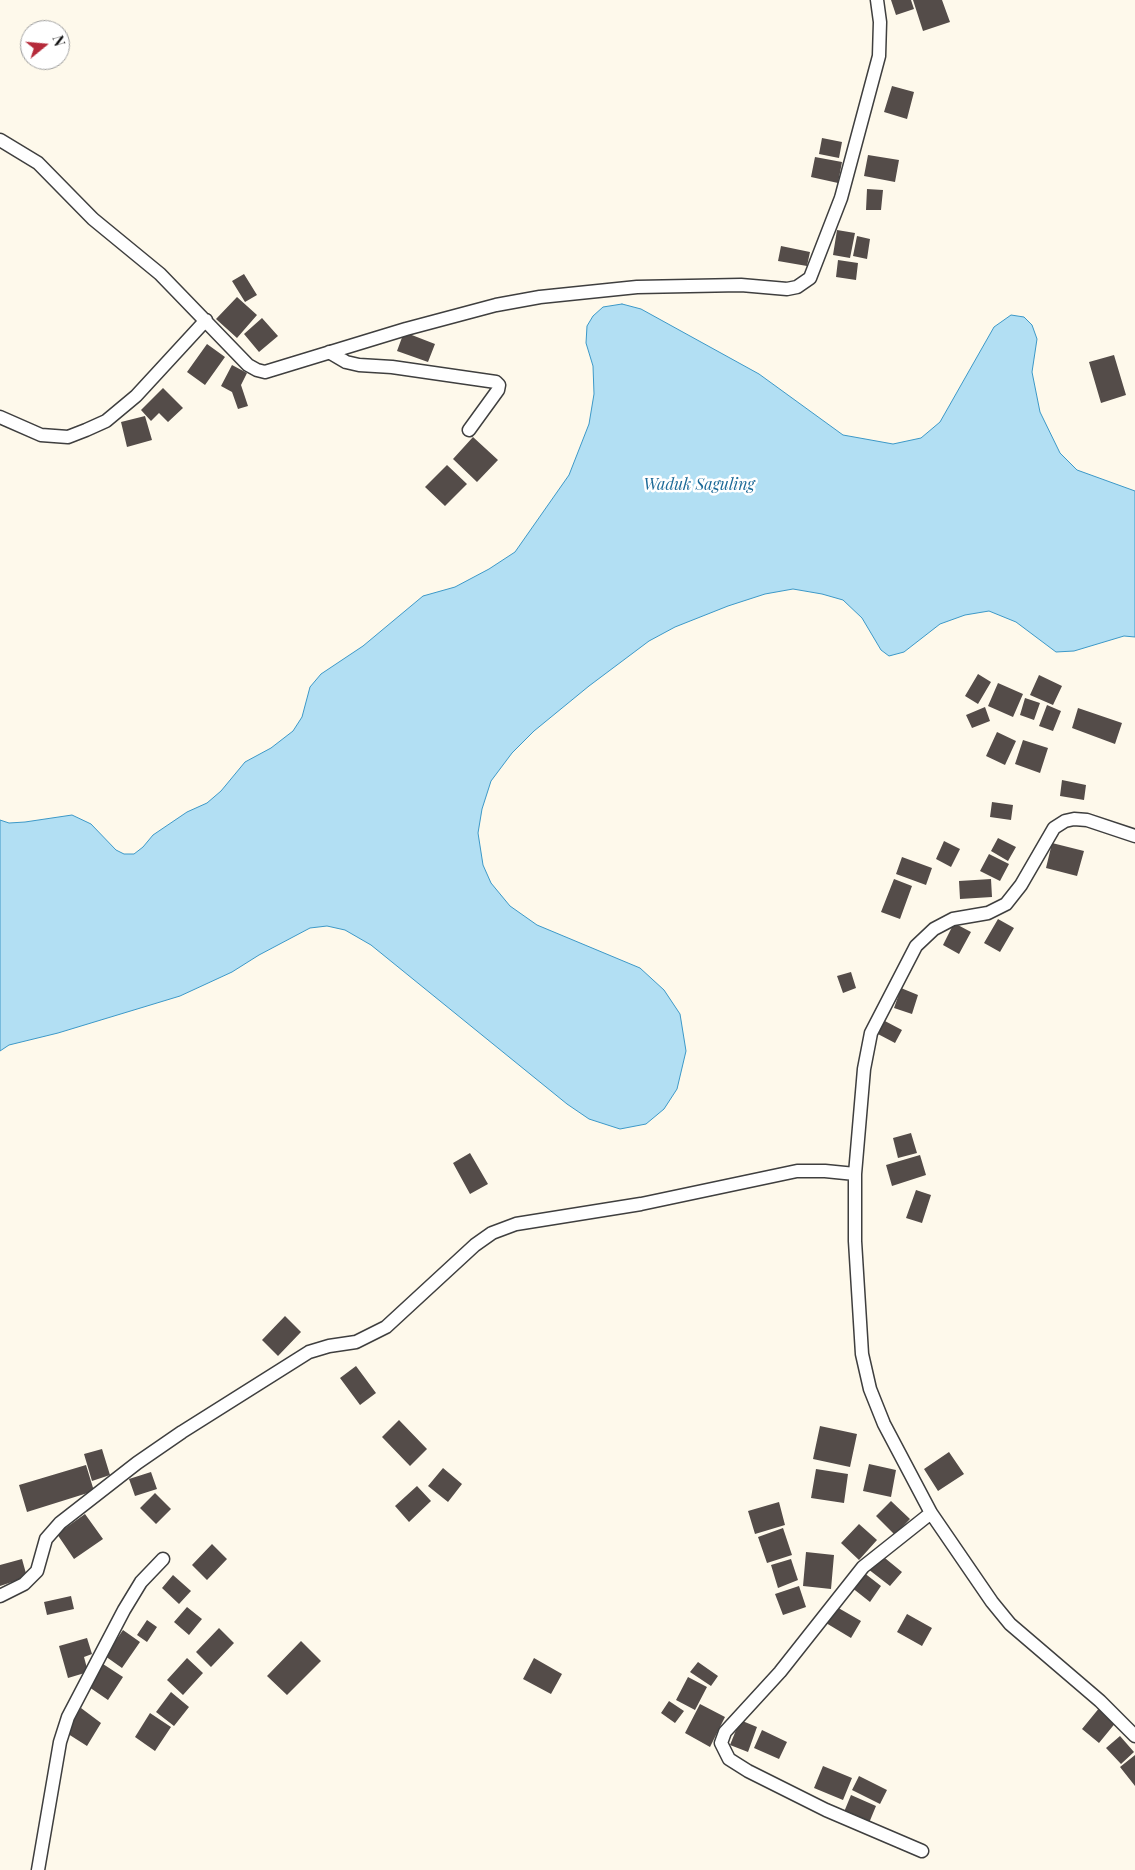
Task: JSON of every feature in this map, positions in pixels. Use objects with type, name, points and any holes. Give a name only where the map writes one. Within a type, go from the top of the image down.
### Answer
[{"type":"street","points":[[0,140],[38,163],[93,219],[160,274],[248,365],[265,372],[487,307],[540,297],[637,287],[741,285],[787,290],[804,284],[814,270],[841,198],[879,56],[880,22],[877,0]]},
{"type":"street","points":[[0,417],[41,434],[68,437],[106,421],[136,396],[206,320]]},
{"type":"street","points":[[329,352],[346,362],[359,365],[392,367],[496,382],[498,390],[469,430]]},
{"type":"street","points":[[1135,836],[1087,820],[1074,819],[1065,821],[1054,828],[1021,885],[1006,904],[988,913],[953,919],[934,929],[916,946],[871,1034],[864,1069],[855,1174],[855,1241],[862,1354],[870,1389],[884,1424],[931,1513],[992,1602],[1010,1624],[1100,1701],[1135,1736]]},
{"type":"street","points":[[0,1596],[24,1584],[37,1571],[46,1539],[60,1523],[138,1463],[182,1432],[309,1352],[329,1346],[356,1342],[386,1327],[475,1245],[492,1233],[516,1224],[641,1204],[797,1171],[826,1170],[855,1174]]},
{"type":"street","points":[[922,1851],[826,1810],[742,1768],[729,1759],[721,1743],[729,1727],[780,1672],[863,1567],[931,1513]]},
{"type":"street","points":[[38,1870],[60,1742],[68,1717],[128,1603],[141,1582],[163,1559]]},
{"type":"water","name":"Waduk Saguling","points":[[622,304],[641,309],[759,374],[843,435],[893,444],[921,438],[940,422],[994,327],[1011,315],[1024,317],[1032,325],[1037,339],[1032,372],[1040,412],[1060,453],[1077,470],[1135,491],[1135,637],[1124,636],[1074,651],[1056,652],[1016,622],[989,611],[965,615],[940,624],[904,652],[889,656],[881,650],[862,618],[843,600],[793,589],[765,594],[728,606],[675,627],[649,641],[589,686],[534,731],[512,753],[491,781],[482,809],[478,833],[483,865],[491,883],[510,906],[537,925],[640,968],[664,990],[680,1014],[686,1051],[677,1089],[664,1109],[646,1124],[620,1129],[589,1119],[567,1104],[371,945],[345,930],[327,926],[310,928],[259,955],[232,972],[180,996],[58,1033],[9,1045],[0,1051],[0,820],[9,823],[25,822],[72,815],[91,824],[116,850],[124,854],[134,854],[153,835],[187,812],[207,803],[221,791],[245,762],[271,748],[293,731],[302,717],[310,687],[321,674],[363,646],[423,596],[455,587],[489,569],[515,552],[569,475],[589,424],[594,394],[593,366],[586,343],[587,326],[593,316],[603,307]]},
{"type":"building","points":[[891,0],[911,0],[914,9],[896,15]]},
{"type":"building","points":[[913,0],[942,0],[950,22],[923,31]]},
{"type":"building","points":[[892,86],[914,92],[907,119],[884,112]]},
{"type":"building","points":[[822,138],[842,142],[839,158],[819,154]]},
{"type":"building","points":[[868,155],[899,160],[895,182],[864,176]]},
{"type":"building","points":[[815,157],[842,162],[838,183],[811,177]]},
{"type":"building","points":[[867,189],[883,190],[881,210],[866,210]]},
{"type":"building","points":[[837,230],[855,233],[850,258],[833,255]]},
{"type":"building","points":[[857,236],[870,239],[867,259],[853,256]]},
{"type":"building","points":[[781,246],[810,252],[807,266],[778,261]]},
{"type":"building","points":[[838,260],[858,263],[856,280],[836,277]]},
{"type":"building","points":[[244,274],[257,295],[245,302],[232,281]]},
{"type":"building","points":[[237,297],[257,315],[237,338],[216,319]]},
{"type":"building","points":[[262,318],[278,336],[259,352],[244,334]]},
{"type":"building","points":[[404,332],[435,344],[428,362],[397,351]]},
{"type":"building","points":[[207,344],[225,357],[205,385],[187,372]]},
{"type":"building","points":[[1114,355],[1126,395],[1101,403],[1089,362]]},
{"type":"building","points":[[232,365],[247,373],[241,385],[248,406],[238,409],[232,392],[221,386]]},
{"type":"building","points":[[163,388],[183,408],[168,422],[159,413],[151,421],[141,410]]},
{"type":"building","points":[[145,416],[152,440],[127,447],[121,422]]},
{"type":"building","points":[[473,437],[498,460],[477,482],[453,459]]},
{"type":"building","points":[[447,465],[467,484],[445,506],[425,487]]},
{"type":"building","points":[[978,674],[991,682],[978,704],[965,696]]},
{"type":"building","points":[[1039,675],[1062,686],[1053,705],[1030,695]]},
{"type":"building","points":[[998,683],[1023,694],[1013,717],[988,706]]},
{"type":"building","points":[[1025,698],[1040,703],[1034,720],[1020,715]]},
{"type":"building","points":[[1047,705],[1061,711],[1053,731],[1039,726]]},
{"type":"building","points":[[985,707],[990,721],[972,728],[966,715]]},
{"type":"building","points":[[1078,708],[1122,723],[1115,744],[1072,728]]},
{"type":"building","points":[[997,732],[1016,741],[1005,765],[986,756]]},
{"type":"building","points":[[1023,740],[1048,748],[1040,773],[1015,764]]},
{"type":"building","points":[[1062,780],[1086,785],[1084,800],[1060,796]]},
{"type":"building","points":[[992,802],[1013,805],[1011,820],[990,817]]},
{"type":"building","points":[[998,838],[1016,847],[1008,861],[991,851]]},
{"type":"building","points":[[944,841],[960,849],[951,867],[936,859]]},
{"type":"building","points":[[1052,843],[1084,851],[1077,876],[1046,868]]},
{"type":"building","points":[[989,854],[1009,864],[1000,881],[980,871]]},
{"type":"building","points":[[902,857],[932,868],[926,885],[896,874]]},
{"type":"building","points":[[894,879],[912,886],[900,919],[881,912]]},
{"type":"building","points":[[991,879],[992,897],[960,899],[959,881]]},
{"type":"building","points":[[998,919],[1014,928],[1000,952],[984,943]]},
{"type":"building","points":[[954,923],[971,932],[959,954],[943,945]]},
{"type":"building","points":[[851,972],[856,988],[843,993],[837,976]]},
{"type":"building","points":[[901,988],[918,995],[912,1014],[894,1008]]},
{"type":"building","points":[[883,1020],[902,1030],[895,1043],[876,1033]]},
{"type":"building","points":[[911,1133],[917,1153],[898,1158],[893,1138]]},
{"type":"building","points":[[470,1153],[488,1184],[470,1194],[453,1163]]},
{"type":"building","points":[[920,1155],[926,1175],[892,1186],[886,1165]]},
{"type":"building","points":[[916,1190],[931,1195],[922,1223],[906,1218]]},
{"type":"building","points":[[285,1316],[301,1332],[278,1356],[262,1340]]},
{"type":"building","points":[[356,1366],[376,1393],[360,1405],[340,1378]]},
{"type":"building","points":[[399,1420],[427,1449],[410,1466],[382,1437]]},
{"type":"building","points":[[820,1426],[857,1434],[850,1467],[813,1459]]},
{"type":"building","points":[[102,1449],[110,1475],[92,1481],[84,1454]]},
{"type":"building","points":[[949,1452],[964,1474],[938,1491],[924,1469]]},
{"type":"building","points":[[869,1464],[896,1470],[891,1497],[863,1491]]},
{"type":"building","points":[[86,1465],[94,1491],[27,1512],[19,1485]]},
{"type":"building","points":[[443,1468],[462,1484],[448,1502],[428,1486]]},
{"type":"building","points":[[816,1469],[848,1474],[844,1503],[811,1498]]},
{"type":"building","points":[[151,1472],[157,1489],[135,1496],[129,1479]]},
{"type":"building","points":[[417,1486],[431,1501],[409,1522],[395,1506]]},
{"type":"building","points":[[155,1493],[171,1509],[156,1524],[140,1508]]},
{"type":"building","points":[[891,1501],[910,1519],[895,1535],[876,1516]]},
{"type":"building","points":[[779,1502],[785,1525],[755,1534],[748,1511]]},
{"type":"building","points":[[85,1514],[103,1539],[74,1559],[57,1534]]},
{"type":"building","points":[[859,1524],[877,1540],[859,1560],[841,1543]]},
{"type":"building","points":[[783,1528],[792,1555],[767,1563],[758,1537]]},
{"type":"building","points":[[212,1544],[227,1559],[207,1580],[192,1565]]},
{"type":"building","points":[[806,1552],[834,1555],[831,1589],[803,1586]]},
{"type":"building","points":[[880,1554],[902,1572],[890,1586],[868,1569]]},
{"type":"building","points":[[22,1559],[27,1577],[0,1586],[0,1565]]},
{"type":"building","points":[[791,1559],[798,1580],[778,1588],[771,1565]]},
{"type":"building","points":[[863,1572],[881,1586],[870,1602],[851,1587]]},
{"type":"building","points":[[173,1575],[191,1591],[179,1604],[162,1588]]},
{"type":"building","points":[[799,1586],[806,1607],[783,1615],[775,1594]]},
{"type":"building","points":[[71,1596],[74,1609],[47,1615],[44,1602]]},
{"type":"building","points":[[835,1606],[861,1621],[851,1638],[826,1623]]},
{"type":"building","points":[[187,1607],[202,1619],[189,1635],[174,1622]]},
{"type":"building","points":[[907,1614],[932,1628],[922,1646],[897,1632]]},
{"type":"building","points":[[147,1620],[157,1627],[147,1642],[137,1635]]},
{"type":"building","points":[[219,1628],[234,1643],[211,1667],[196,1652]]},
{"type":"building","points":[[123,1630],[140,1642],[122,1668],[105,1656]]},
{"type":"building","points":[[87,1638],[92,1654],[84,1657],[88,1672],[68,1678],[59,1646]]},
{"type":"building","points":[[301,1641],[321,1661],[287,1695],[267,1676]]},
{"type":"building","points":[[187,1658],[203,1673],[183,1695],[167,1680]]},
{"type":"building","points":[[534,1658],[562,1674],[551,1694],[523,1679]]},
{"type":"building","points":[[698,1662],[718,1676],[711,1686],[690,1672]]},
{"type":"building","points":[[103,1664],[123,1677],[108,1700],[89,1687]]},
{"type":"building","points":[[688,1677],[707,1687],[695,1710],[676,1700]]},
{"type":"building","points":[[171,1692],[189,1707],[174,1726],[156,1712]]},
{"type":"building","points":[[669,1701],[684,1711],[675,1723],[661,1713]]},
{"type":"building","points":[[700,1704],[725,1717],[710,1747],[685,1733]]},
{"type":"building","points":[[1100,1707],[1117,1721],[1099,1743],[1082,1729]]},
{"type":"building","points":[[81,1708],[101,1723],[87,1746],[65,1732]]},
{"type":"building","points":[[150,1713],[171,1727],[155,1751],[135,1737]]},
{"type":"building","points":[[740,1720],[757,1727],[748,1752],[730,1745]]},
{"type":"building","points":[[762,1730],[787,1742],[779,1759],[754,1748]]},
{"type":"building","points":[[1120,1736],[1134,1752],[1121,1764],[1106,1748]]},
{"type":"building","points":[[1135,1755],[1135,1786],[1120,1767]]},
{"type":"building","points":[[823,1766],[852,1778],[843,1800],[814,1788]]},
{"type":"building","points":[[859,1776],[887,1790],[880,1804],[852,1790]]},
{"type":"building","points":[[851,1795],[876,1806],[869,1823],[844,1812]]}]
